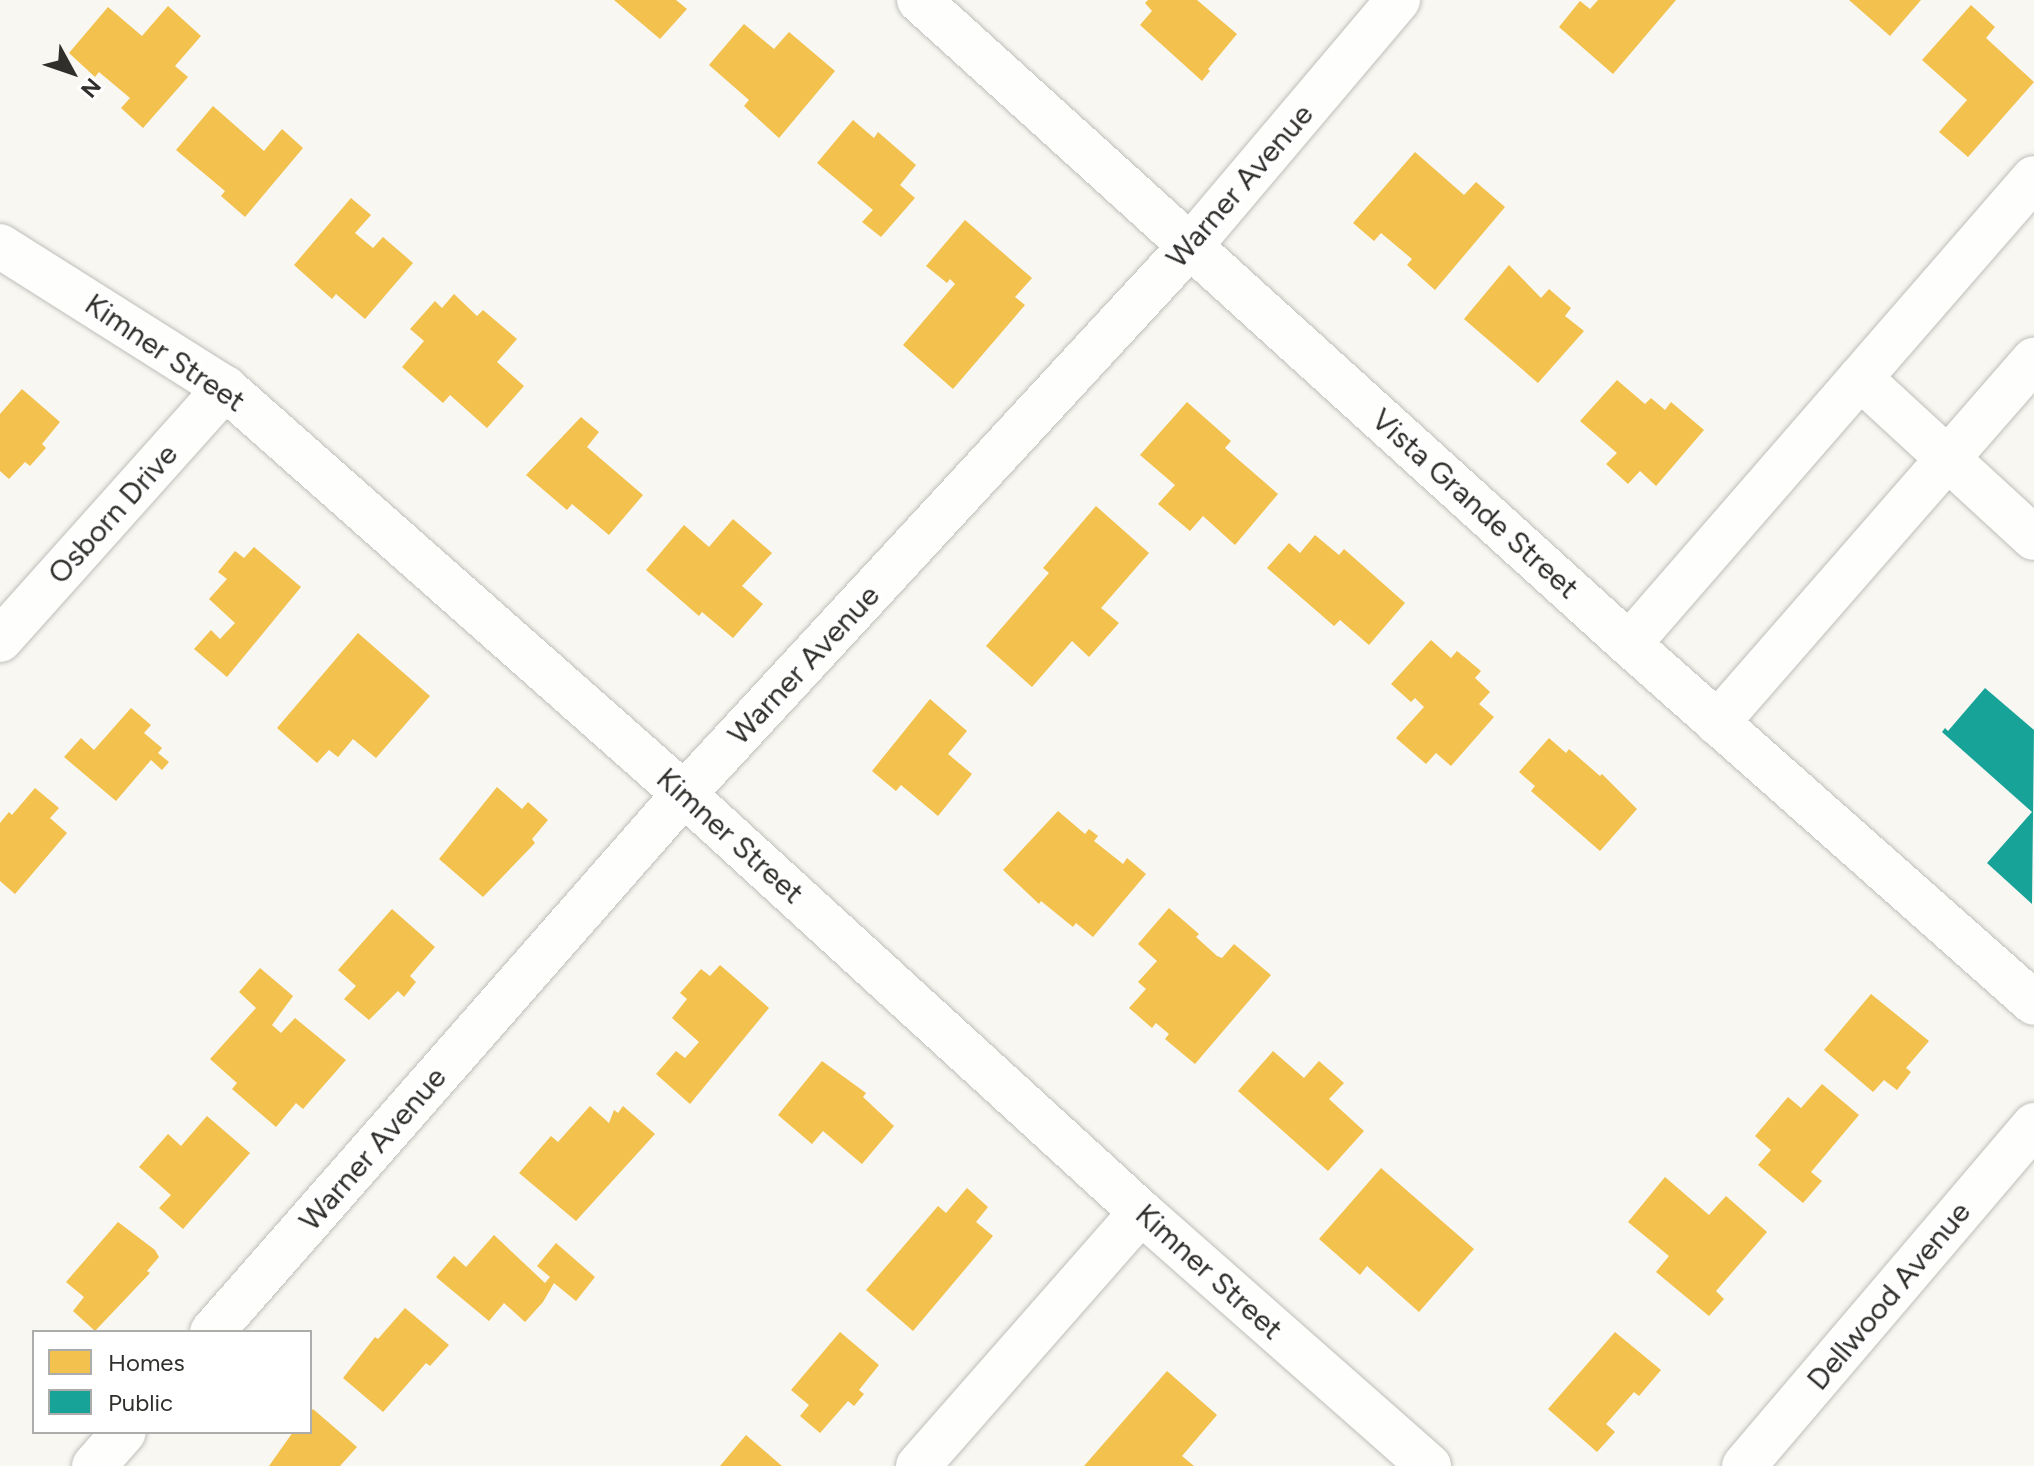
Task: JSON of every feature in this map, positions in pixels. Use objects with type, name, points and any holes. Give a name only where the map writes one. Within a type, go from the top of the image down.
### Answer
[{"type":"street","name":"Vista Grande Street","points":[[919,0],[1629,644],[2034,1003]]},
{"type":"street","name":"Warner Avenue","points":[[214,1330],[684,794],[1191,245],[1398,0]]},
{"type":"street","points":[[1629,644],[2034,178]]},
{"type":"street","name":"Kimner Street","points":[[0,246],[225,388],[684,794],[1141,1212],[1429,1466]]},
{"type":"street","points":[[1717,723],[2034,360]]},
{"type":"street","points":[[1860,378],[2034,538]]},
{"type":"street","name":"Osborn Drive","points":[[0,640],[225,388]]},
{"type":"street","name":"Dellwood Avenue","points":[[1744,1466],[2034,1125]]},
{"type":"street","points":[[918,1466],[1141,1212]]},
{"type":"street","points":[[94,1466],[122,1434]]},
{"type":"building: Homes","points":[[614,0],[676,0],[687,9],[660,39]]},
{"type":"building: Homes","points":[[1148,0],[1197,0],[1237,34],[1202,81],[1140,25],[1152,11],[1145,3]]},
{"type":"building: Homes","points":[[1598,0],[1676,0],[1613,74],[1559,27],[1580,1],[1590,9]]},
{"type":"building: Homes","points":[[1849,0],[1921,0],[1890,36]]},
{"type":"building: Homes","points":[[1971,5],[1995,27],[1986,38],[2034,82],[1968,157],[1939,132],[1967,100],[1922,60]]},
{"type":"building: Homes","points":[[168,6],[201,36],[175,66],[188,77],[143,128],[121,108],[130,98],[99,72],[95,77],[69,53],[108,7],[142,36]]},
{"type":"building: Homes","points":[[744,24],[774,49],[789,32],[835,71],[779,138],[744,106],[749,100],[709,65]]},
{"type":"building: Homes","points":[[213,106],[264,151],[282,129],[303,148],[245,217],[221,196],[225,191],[176,150]]},
{"type":"building: Homes","points":[[853,120],[874,138],[878,132],[916,165],[900,185],[915,198],[881,237],[862,222],[873,210],[817,163]]},
{"type":"building: Homes","points":[[1415,152],[1464,195],[1476,182],[1505,207],[1435,290],[1407,265],[1412,259],[1381,233],[1374,241],[1353,223]]},
{"type":"building: Homes","points":[[351,198],[371,215],[355,233],[373,248],[383,237],[413,263],[365,319],[336,294],[332,299],[294,265]]},
{"type":"building: Homes","points":[[965,220],[1032,278],[1015,297],[1025,305],[953,389],[903,345],[955,284],[950,279],[947,283],[926,266]]},
{"type":"building: Homes","points":[[1509,265],[1541,298],[1549,289],[1571,308],[1565,316],[1584,331],[1538,383],[1464,319]]},
{"type":"building: Homes","points":[[454,294],[477,316],[483,310],[517,339],[497,362],[524,386],[487,428],[450,395],[443,403],[402,367],[424,341],[410,329],[435,301],[442,308]]},
{"type":"building: Homes","points":[[1617,380],[1645,404],[1651,398],[1665,410],[1671,402],[1704,430],[1656,486],[1640,471],[1628,484],[1606,464],[1617,453],[1580,421]]},
{"type":"building: Homes","points":[[22,389],[60,422],[42,444],[46,448],[30,466],[25,462],[9,479],[0,471],[0,414]]},
{"type":"building: Homes","points":[[1187,402],[1231,441],[1225,448],[1278,494],[1235,545],[1203,516],[1190,531],[1158,504],[1175,485],[1140,455]]},
{"type":"building: Homes","points":[[581,417],[599,432],[587,447],[643,495],[609,535],[572,504],[567,510],[526,475]]},
{"type":"building: Homes","points":[[1096,506],[1149,553],[1101,608],[1119,623],[1089,657],[1072,641],[1032,687],[986,646],[1049,573],[1043,568]]},
{"type":"building: Homes","points":[[733,519],[772,553],[742,586],[763,604],[733,638],[702,612],[699,616],[646,570],[684,525],[709,547]]},
{"type":"building: Homes","points":[[1315,535],[1339,555],[1344,549],[1405,603],[1369,645],[1340,620],[1334,626],[1267,568],[1289,543],[1300,553]]},
{"type":"building: Homes","points":[[254,547],[301,587],[227,677],[194,649],[211,630],[220,639],[235,623],[209,599],[227,579],[218,572],[235,551],[244,558]]},
{"type":"building: Homes","points":[[358,633],[430,696],[376,758],[353,739],[338,757],[329,750],[317,763],[277,728]]},
{"type":"building: Homes","points":[[1431,640],[1451,658],[1457,651],[1481,671],[1475,678],[1490,692],[1479,704],[1494,717],[1451,766],[1436,753],[1426,764],[1396,738],[1424,707],[1415,698],[1411,702],[1391,684]]},
{"type":"building: Homes","points":[[930,699],[967,731],[948,754],[972,774],[938,816],[901,785],[896,791],[872,771]]},
{"type":"building: Homes","points":[[131,708],[151,725],[144,733],[162,748],[158,753],[169,762],[162,770],[151,760],[116,801],[64,757],[81,738],[94,750]]},
{"type":"building: Homes","points":[[1549,738],[1566,753],[1569,749],[1600,776],[1602,774],[1637,809],[1600,851],[1531,791],[1535,786],[1519,772]]},
{"type":"building: Homes","points":[[497,787],[522,809],[528,802],[548,820],[532,839],[535,843],[483,897],[439,859]]},
{"type":"building: Homes","points":[[35,788],[59,808],[50,818],[67,833],[15,894],[0,881],[0,823],[9,812],[12,815]]},
{"type":"building: Homes","points":[[1058,811],[1085,834],[1089,829],[1098,836],[1094,841],[1123,864],[1127,858],[1146,874],[1093,937],[1076,923],[1073,927],[1041,901],[1039,904],[1003,870]]},
{"type":"building: Homes","points":[[1169,908],[1199,934],[1196,937],[1217,956],[1222,958],[1234,944],[1271,975],[1195,1064],[1165,1039],[1169,1034],[1156,1023],[1152,1028],[1129,1008],[1146,989],[1138,982],[1157,961],[1138,944]]},
{"type":"building: Homes","points":[[392,909],[435,947],[410,976],[416,982],[404,997],[398,991],[369,1020],[344,999],[356,986],[338,970]]},
{"type":"building: Homes","points":[[720,965],[769,1008],[690,1104],[656,1074],[676,1051],[685,1058],[699,1042],[672,1018],[687,999],[680,993],[701,969],[710,976]]},
{"type":"building: Homes","points":[[260,968],[293,996],[272,1025],[281,1033],[295,1018],[346,1060],[303,1109],[296,1103],[276,1127],[232,1089],[237,1083],[210,1059],[256,1008],[239,992]]},
{"type":"building: Homes","points":[[1871,994],[1929,1041],[1906,1068],[1911,1072],[1897,1090],[1884,1080],[1873,1092],[1824,1050]]},
{"type":"building: Homes","points":[[1273,1051],[1304,1078],[1319,1061],[1344,1083],[1329,1099],[1364,1131],[1328,1171],[1238,1091]]},
{"type":"building: Homes","points":[[822,1061],[866,1093],[863,1097],[894,1126],[862,1164],[823,1131],[812,1144],[778,1115]]},
{"type":"building: Homes","points":[[1822,1084],[1859,1115],[1811,1172],[1822,1181],[1803,1203],[1758,1165],[1771,1150],[1755,1136],[1788,1097],[1801,1108]]},
{"type":"building: Homes","points":[[590,1106],[609,1123],[614,1110],[618,1113],[623,1106],[655,1134],[576,1221],[519,1173],[551,1136],[558,1142]]},
{"type":"building: Homes","points":[[207,1116],[250,1153],[183,1229],[159,1208],[171,1195],[139,1167],[168,1134],[181,1146]]},
{"type":"building: Homes","points":[[1381,1168],[1474,1249],[1419,1312],[1367,1266],[1360,1275],[1319,1239]]},
{"type":"building: Homes","points":[[1665,1177],[1709,1215],[1726,1196],[1767,1232],[1716,1291],[1724,1299],[1709,1316],[1656,1272],[1669,1256],[1628,1222]]},
{"type":"building: Homes","points":[[967,1188],[988,1207],[976,1222],[993,1236],[913,1331],[866,1290],[938,1206],[946,1213]]},
{"type":"building: Homes","points":[[118,1222],[155,1250],[159,1257],[147,1271],[150,1273],[96,1330],[73,1311],[84,1297],[66,1282]]},
{"type":"building: Homes","points":[[494,1235],[545,1283],[550,1277],[537,1266],[556,1243],[595,1277],[576,1301],[554,1283],[543,1302],[525,1322],[504,1303],[489,1321],[436,1277],[454,1256],[466,1267]]},
{"type":"building: Homes","points":[[405,1308],[449,1345],[430,1366],[426,1363],[383,1412],[343,1378],[375,1337],[378,1339]]},
{"type":"building: Homes","points":[[840,1332],[879,1365],[859,1390],[864,1394],[854,1406],[848,1401],[820,1433],[800,1416],[809,1405],[791,1390]]},
{"type":"building: Homes","points":[[1615,1332],[1661,1370],[1639,1396],[1634,1392],[1606,1424],[1615,1432],[1597,1452],[1548,1409]]},
{"type":"building: Homes","points":[[1167,1371],[1217,1415],[1182,1456],[1194,1466],[1084,1466]]},
{"type":"building: Homes","points":[[312,1410],[357,1447],[340,1466],[269,1466],[292,1434],[312,1434]]},
{"type":"building: Homes","points":[[746,1435],[782,1466],[720,1466]]},
{"type":"building: Public","points":[[1985,688],[2034,730],[2032,904],[1987,863],[2032,812],[1942,732],[1945,728],[1948,731]]}]
